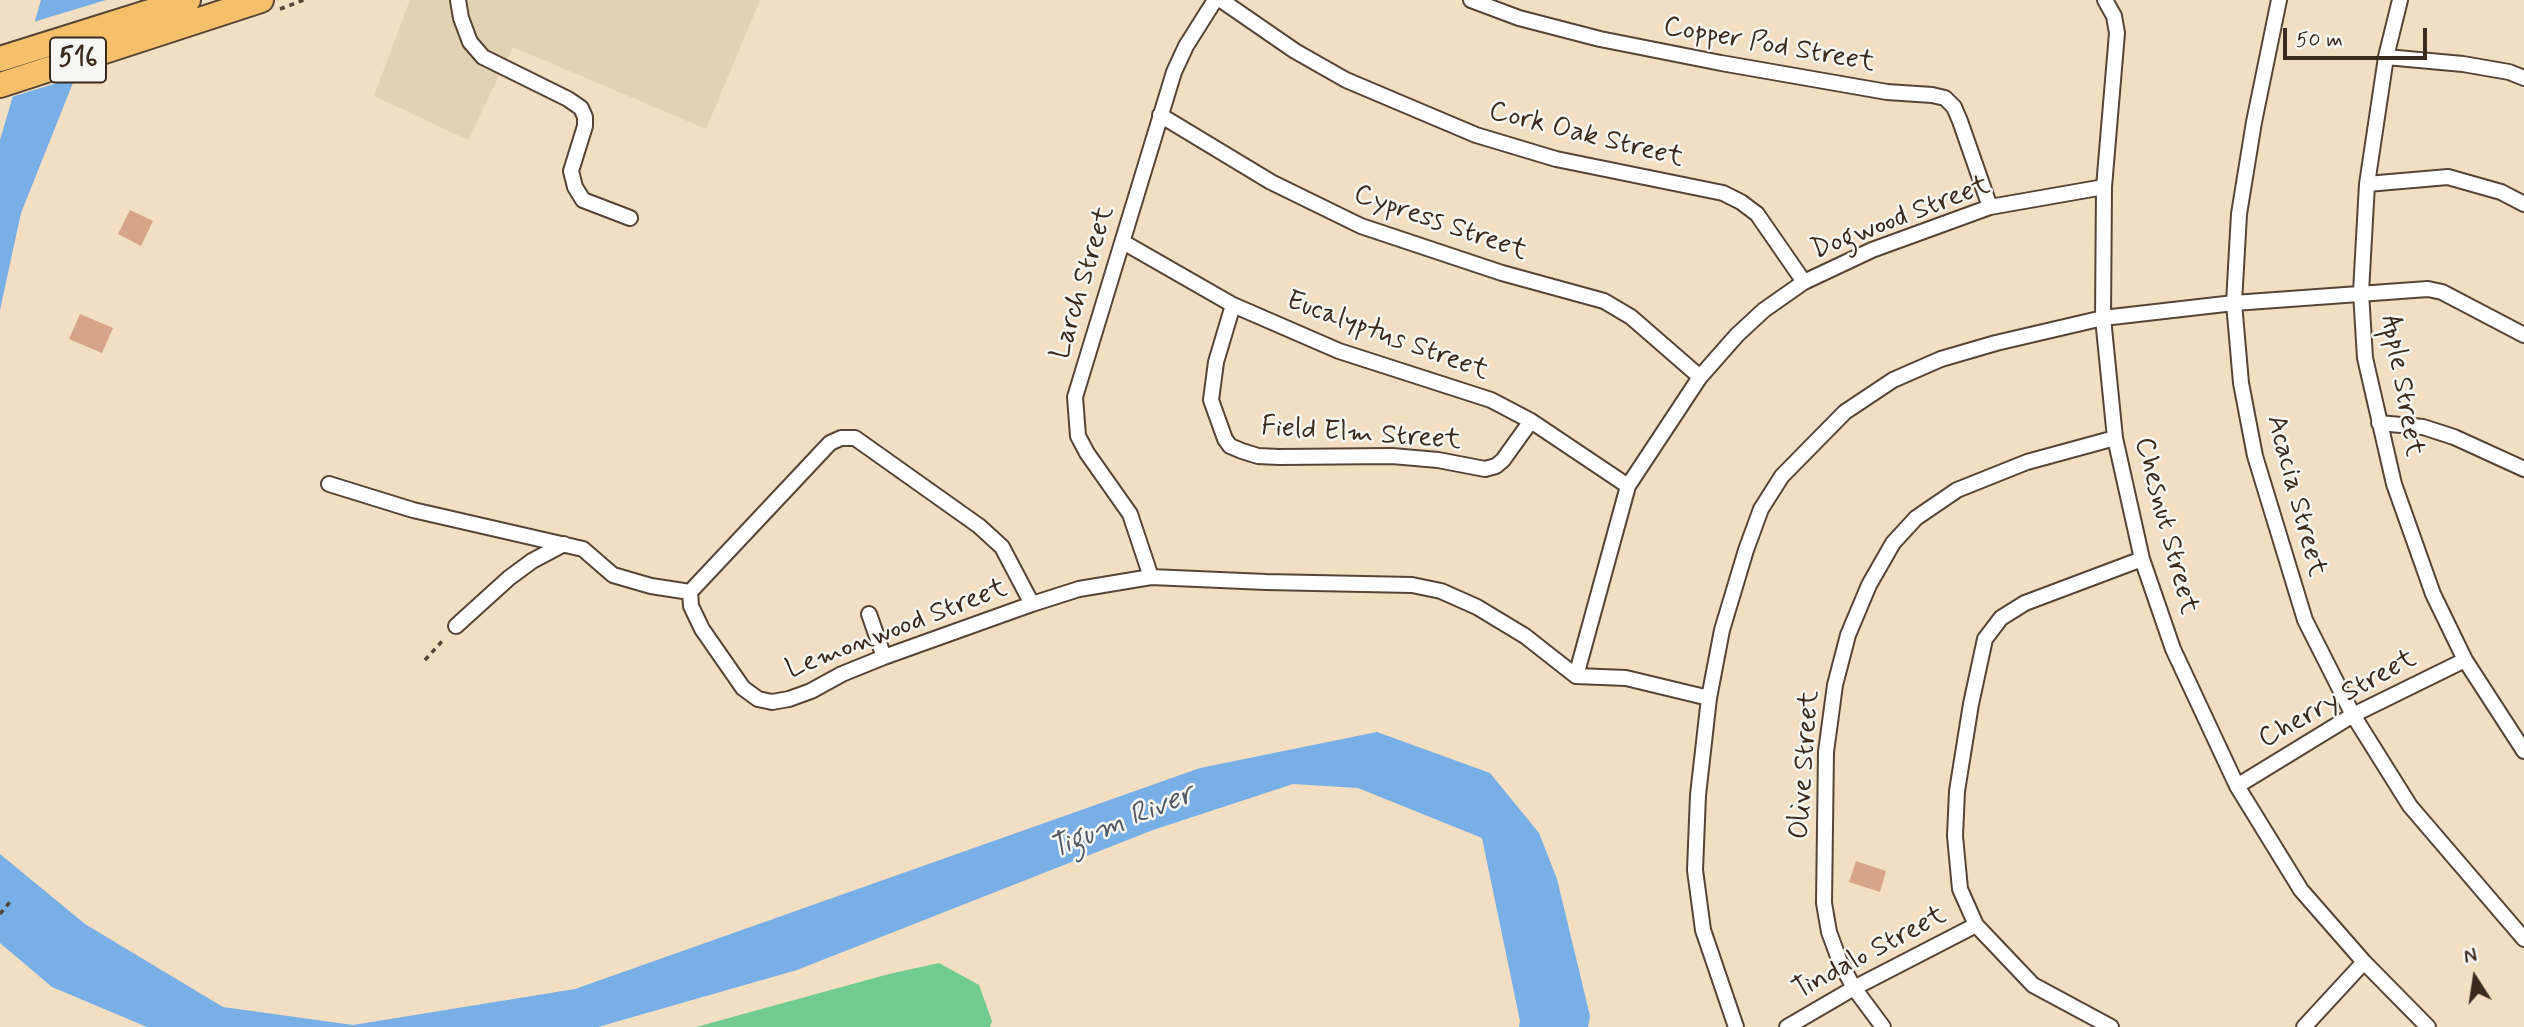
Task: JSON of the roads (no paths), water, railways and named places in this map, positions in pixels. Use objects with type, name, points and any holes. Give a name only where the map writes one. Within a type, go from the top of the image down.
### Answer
[{"type":"highway","name":"516","points":[[0,85],[152,24],[188,0]]},
{"type":"highway","name":"516","points":[[0,59],[261,0]]},
{"type":"street","points":[[458,0],[470,42],[483,57],[581,108],[585,126],[571,170],[575,187],[583,200],[630,218]]},
{"type":"street","name":"Larch Street","points":[[1152,577],[1130,514],[1078,436],[1075,397],[1174,72],[1186,46],[1215,0]]},
{"type":"street","name":"Cork Oak Street","points":[[1221,0],[1295,51],[1346,80],[1476,135],[1556,159],[1723,193],[1757,214],[1804,282]]},
{"type":"street","name":"Copper Pod Street","points":[[1471,0],[1519,18],[1600,40],[1888,92],[1932,95],[1945,99],[1954,107],[1960,121],[1990,208]]},
{"type":"street","name":"Chesnut Street","points":[[2105,0],[2114,16],[2117,33],[2105,187],[2103,318],[2115,438],[2142,559],[2173,649],[2236,786],[2301,890],[2364,962],[2428,1027]]},
{"type":"street","name":"Acacia Street","points":[[2279,0],[2259,95],[2239,214],[2234,303],[2241,383],[2255,456],[2305,621],[2353,715],[2410,806],[2524,939]]},
{"type":"street","name":"Apple Street","points":[[2400,0],[2386,57],[2367,184],[2361,292],[2365,358],[2394,484],[2433,594],[2465,660],[2524,751]]},
{"type":"street","points":[[2386,57],[2463,64],[2509,72],[2524,78]]},
{"type":"street","name":"Cypress Street","points":[[1160,115],[1270,182],[1361,226],[1502,273],[1604,301],[1631,317],[1700,377]]},
{"type":"street","points":[[2367,184],[2448,177],[2501,192],[2524,204]]},
{"type":"street","name":"Dogwood Street","points":[[1576,676],[1628,486],[1700,377],[1737,335],[1764,310],[1804,282],[1872,250],[1990,208],[2105,187]]},
{"type":"street","name":"Eucalyptus Street","points":[[1123,242],[1233,305],[1339,351],[1491,400],[1531,421],[1628,486]]},
{"type":"street","points":[[1737,1027],[1703,930],[1695,870],[1698,795],[1709,698],[1722,630],[1761,509],[1782,476],[1845,412],[1893,380],[1941,359],[2051,328],[2103,318],[2234,303],[2416,289],[2442,292],[2524,335]]},
{"type":"street","name":"Field Elm Street","points":[[1233,305],[1216,362],[1211,400],[1225,439],[1230,446],[1242,452],[1279,457],[1392,456],[1438,460],[1485,469],[1496,466],[1503,460],[1531,421]]},
{"type":"street","points":[[2379,424],[2423,427],[2443,433],[2524,470]]},
{"type":"street","name":"Lemonwood Street","points":[[1032,604],[1002,547],[979,526],[855,438],[841,438],[830,443],[690,592],[691,606],[702,629],[743,688],[758,699],[772,702],[789,699],[884,657],[1032,604],[1079,589],[1152,577],[1412,584],[1441,591],[1477,607],[1525,636],[1576,676]]},
{"type":"street","name":"Olive Street","points":[[1883,1027],[1854,988],[1840,962],[1829,932],[1824,903],[1826,752],[1835,685],[1849,635],[1869,585],[1893,543],[1916,517],[1957,490],[2027,462],[2115,438]]},
{"type":"street","points":[[329,484],[413,510],[583,548],[613,575],[651,586],[690,592]]},
{"type":"street","points":[[456,626],[509,578],[532,561],[564,544]]},
{"type":"street","points":[[2111,1027],[2033,985],[1976,926],[1960,889],[1955,825],[1957,791],[1971,704],[1986,639],[2001,618],[2025,603],[2142,559]]},
{"type":"street","points":[[869,614],[884,657]]},
{"type":"street","name":"Cherry Street","points":[[2236,786],[2353,715],[2465,660]]},
{"type":"street","points":[[1576,676],[1626,678],[1709,698]]},
{"type":"street","name":"Tindalo Street","points":[[1787,1027],[1854,988],[1976,926]]},
{"type":"street","points":[[2304,1027],[2364,962]]},
{"type":"water","points":[[41,0],[106,0],[21,213],[0,310],[0,140]]},
{"type":"water","name":"Tigum River","points":[[1377,732],[1490,773],[1539,833],[1557,879],[1590,1016],[1588,1027],[1519,1027],[1520,1021],[1482,838],[1358,788],[1293,784],[1153,830],[797,970],[598,1027],[147,1027],[52,987],[0,943],[0,854],[85,924],[223,1007],[353,1025],[575,989],[1200,768]]}]
